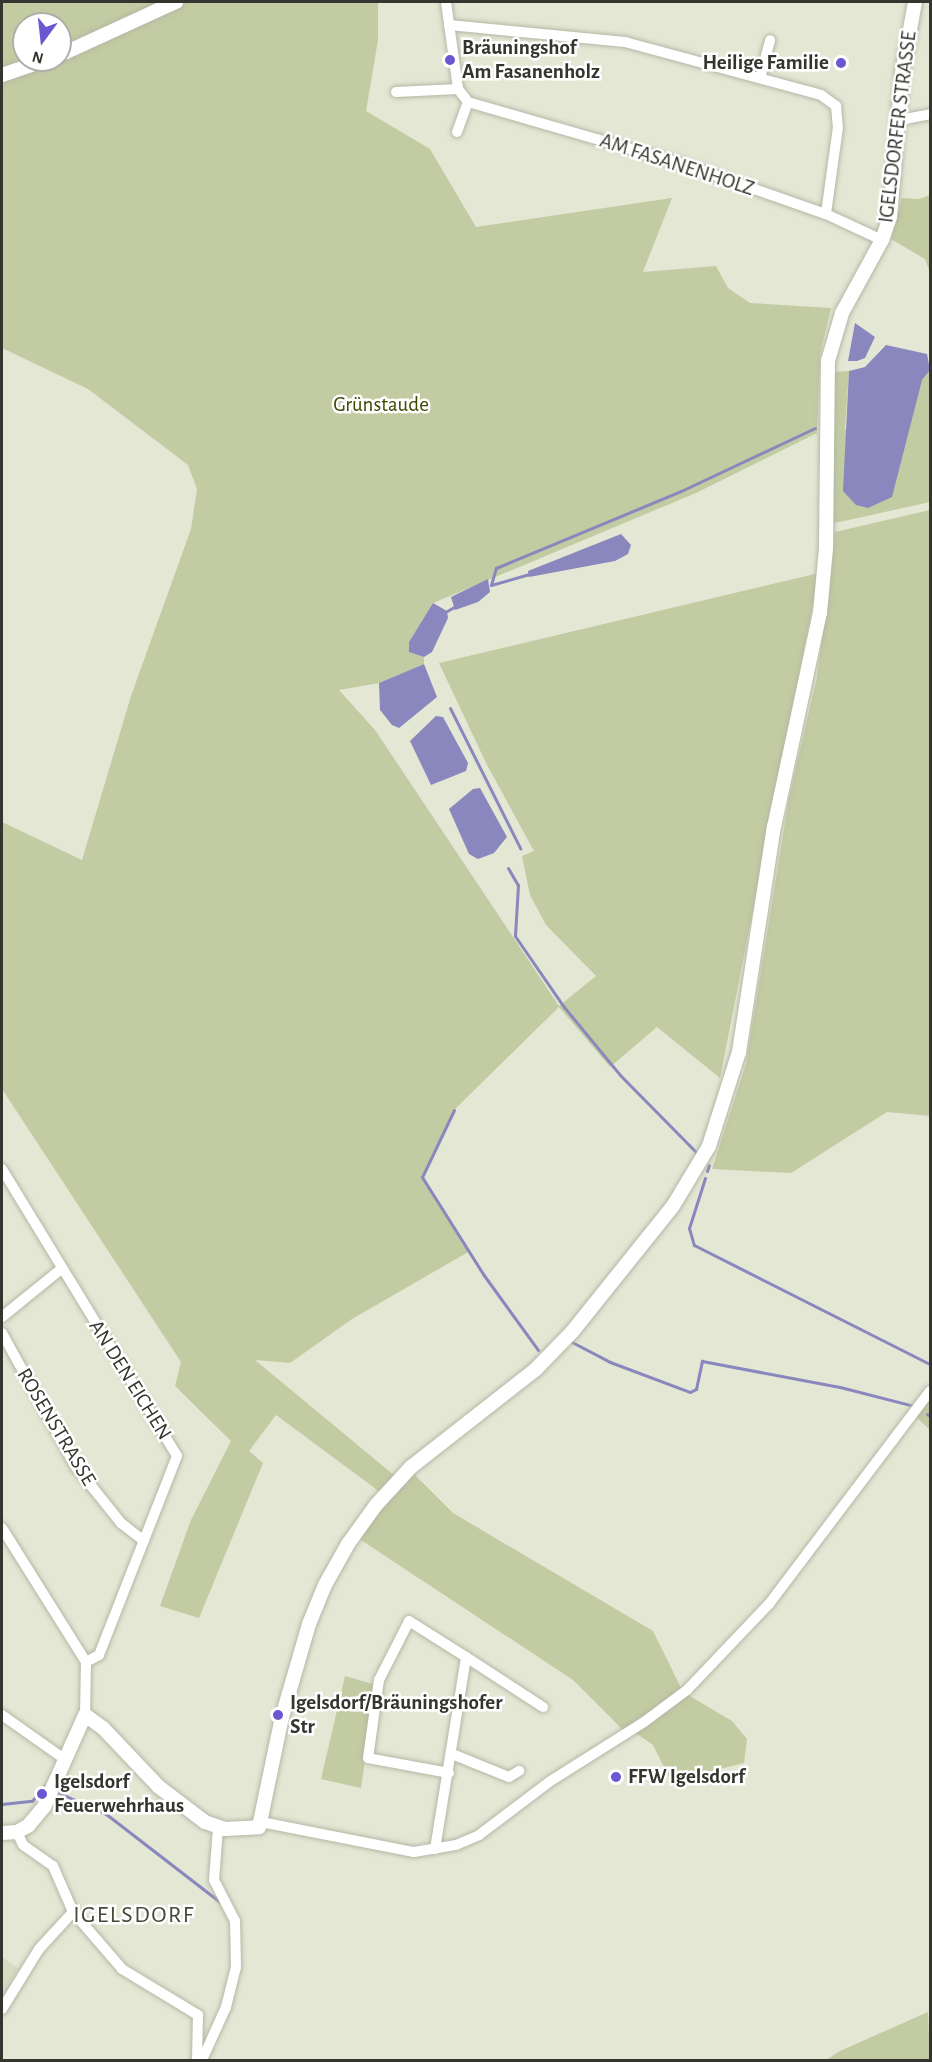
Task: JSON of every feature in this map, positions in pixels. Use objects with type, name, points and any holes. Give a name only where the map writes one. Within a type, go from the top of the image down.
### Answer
[{"type":"street","points":[[72,50],[176,2]]},
{"type":"street","points":[[446,2],[458,89],[468,102],[457,132]]},
{"type":"street","name":"IGELSDORFER STRASSE","points":[[261,1822],[282,1717],[309,1624],[337,1562],[376,1505],[429,1451],[536,1369],[572,1332],[696,1171],[709,1146],[735,1070],[774,827],[820,613],[826,548],[828,362],[842,313],[882,240],[890,217],[900,120],[902,73],[915,2]]},
{"type":"street","points":[[449,25],[625,42],[821,95],[836,106],[838,127],[826,214]]},
{"type":"street","points":[[760,78],[770,40]]},
{"type":"street","points":[[396,92],[458,89]]},
{"type":"street","name":"AM FASANENHOLZ","points":[[468,102],[683,164],[826,214],[882,240]]},
{"type":"street","points":[[900,120],[930,114]]},
{"type":"street","name":"AN DEN EICHEN","points":[[2,1169],[177,1456],[99,1655],[86,1662]]},
{"type":"street","points":[[2,1317],[61,1269]]},
{"type":"street","name":"ROSENSTRASSE","points":[[2,1333],[76,1467],[121,1523],[144,1541]]},
{"type":"street","points":[[85,1715],[94,1719],[159,1787],[218,1828],[255,1828],[261,1822],[391,1850],[435,1849],[479,1835],[549,1782],[687,1690],[769,1604],[930,1391]]},
{"type":"street","points":[[2,1528],[86,1662],[85,1715],[63,1758],[52,1790],[38,1815],[17,1832],[2,1833]]},
{"type":"street","points":[[449,1773],[368,1758],[379,1680],[409,1621],[543,1707]]},
{"type":"street","points":[[435,1849],[466,1657]]},
{"type":"street","points":[[2,1715],[63,1758]]},
{"type":"street","points":[[452,1754],[508,1777],[519,1771]]},
{"type":"street","points":[[201,2059],[226,2007],[236,1967],[235,1921],[214,1880],[218,1828]]},
{"type":"street","points":[[17,1832],[23,1845],[53,1866],[74,1912],[122,1969],[198,2015],[201,2059]]},
{"type":"street","points":[[2,2009],[39,1948],[74,1912]]},
{"type":"shaded area","points":[[2,1957],[18,1968],[2,1999]]},
{"type":"green space","name":"Grünstaude","points":[[2,2],[378,2],[378,40],[366,111],[430,149],[476,227],[672,198],[643,272],[716,266],[728,288],[750,303],[831,308],[820,354],[817,433],[696,493],[433,603],[409,642],[409,652],[424,657],[424,664],[379,683],[339,690],[375,730],[559,1006],[596,976],[546,925],[530,895],[522,856],[534,851],[487,765],[439,663],[819,573],[720,1078],[657,1027],[610,1067],[559,1007],[454,1110],[422,1177],[470,1251],[352,1319],[290,1363],[255,1360],[395,1476],[380,1492],[276,1415],[249,1451],[263,1463],[199,1618],[160,1606],[191,1520],[231,1441],[175,1386],[181,1362],[2,1089],[2,822],[82,860],[131,696],[191,529],[197,489],[188,465],[88,389],[2,348]]},
{"type":"green space","points":[[930,195],[930,273],[925,259],[891,239],[902,198],[919,199]]},
{"type":"green space","points":[[930,370],[930,502],[835,523],[831,515],[833,372],[849,371],[845,430],[922,380]]},
{"type":"green space","points":[[930,510],[930,1116],[887,1112],[791,1173],[712,1169],[746,1064],[789,798],[817,677],[835,532]]},
{"type":"green space","points":[[930,1387],[930,1430],[910,1411]]},
{"type":"green space","points":[[412,1472],[453,1513],[653,1631],[683,1692],[732,1721],[747,1739],[744,1763],[671,1781],[653,1745],[637,1734],[626,1733],[573,1680],[358,1538]]},
{"type":"green space","points":[[345,1676],[376,1685],[361,1788],[321,1779]]},
{"type":"green space","points":[[928,2012],[930,2060],[826,2060],[840,2051]]},
{"type":"water","points":[[855,323],[875,337],[865,358],[848,361]]},
{"type":"water","points":[[886,345],[927,354],[930,370],[922,380],[892,497],[868,508],[856,505],[843,491],[849,371],[865,367]]},
{"type":"water","points":[[621,534],[631,545],[628,554],[615,561],[529,577],[528,571]]},
{"type":"water","points":[[488,579],[490,592],[478,602],[455,610],[451,597]]},
{"type":"water","points":[[433,603],[447,611],[448,618],[432,652],[424,657],[409,652],[409,642]]},
{"type":"water","points":[[424,664],[437,697],[399,728],[392,725],[380,710],[379,683]]},
{"type":"water","points":[[436,716],[443,717],[468,763],[466,771],[431,785],[410,741]]},
{"type":"water","points":[[480,788],[507,837],[494,853],[478,859],[469,854],[449,809],[473,789]]},
{"type":"waterway","points":[[491,585],[496,568],[681,491],[815,428]]},
{"type":"waterway","points":[[491,585],[529,574]]},
{"type":"waterway","points":[[447,611],[454,607]]},
{"type":"waterway","points":[[450,708],[520,848]]},
{"type":"waterway","points":[[508,868],[518,885],[515,936],[564,1007],[620,1075],[699,1155]]},
{"type":"waterway","points":[[454,1110],[422,1177],[483,1274],[538,1350]]},
{"type":"waterway","points":[[707,1171],[709,1165]]},
{"type":"waterway","points":[[705,1178],[689,1228],[694,1245],[930,1364]]},
{"type":"waterway","points":[[570,1341],[610,1362],[690,1392],[696,1389],[702,1361],[840,1387],[914,1406]]},
{"type":"waterway","points":[[2,1804],[32,1801],[44,1786],[49,1788]]},
{"type":"waterway","points":[[55,1791],[106,1814],[220,1902]]},
{"type":"place","name":"Bräuningshof Am Fasanenholz","points":[[450,60]]},
{"type":"place","name":"Heilige Familie","points":[[841,63]]},
{"type":"place","name":"Igelsdorf/Bräuningshofer Str","points":[[278,1715]]},
{"type":"place","name":"FFW Igelsdorf","points":[[616,1777]]},
{"type":"place","name":"Igelsdorf Feuerwehrhaus","points":[[42,1794]]},
{"type":"district","name":"IGELSDORF","points":[[134,1916]]}]
